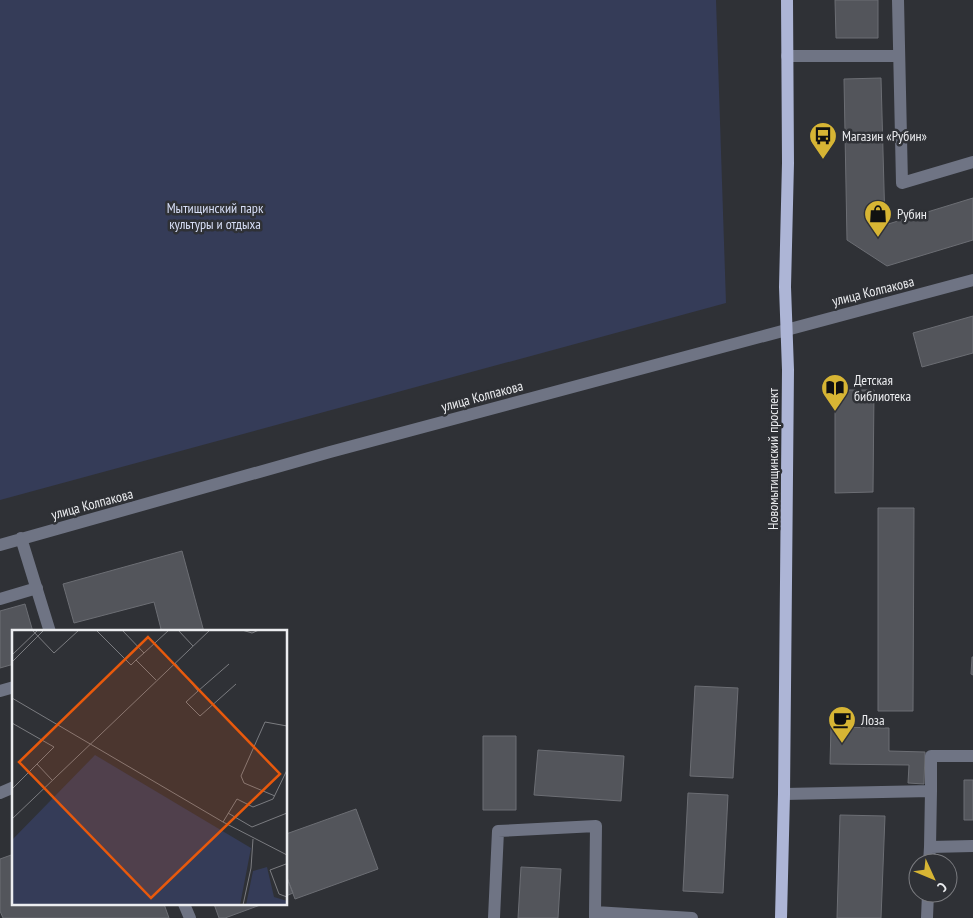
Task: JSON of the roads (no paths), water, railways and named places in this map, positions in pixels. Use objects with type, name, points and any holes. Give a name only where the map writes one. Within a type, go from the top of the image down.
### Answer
[{"type":"main road","name":"Новомытищинский проспект","points":[[781,918],[784,794],[787,0]]},
{"type":"street","points":[[898,0],[902,183],[973,162]]},
{"type":"street","points":[[787,56],[899,56]]},
{"type":"street","name":"улица Колпакова","points":[[0,545],[330,452],[973,280]]},
{"type":"street","points":[[21,538],[49,630]]},
{"type":"street","points":[[0,599],[37,588]]},
{"type":"street","points":[[0,691],[12,687]]},
{"type":"street","points":[[930,853],[931,756],[973,756]]},
{"type":"street","points":[[0,793],[12,788]]},
{"type":"street","points":[[784,794],[931,791]]},
{"type":"street","points":[[494,918],[498,831],[596,826],[595,915],[692,918]]},
{"type":"street","points":[[930,847],[973,846]]},
{"type":"street","points":[[927,918],[928,903]]},
{"type":"street","points":[[185,906],[190,918]]},
{"type":"place","name":"Магазин «Рубин»","points":[[823,160]]},
{"type":"place","name":"Рубин","points":[[878,238]]},
{"type":"place","name":"Детская библиотека","points":[[835,412]]},
{"type":"place","name":"Лоза","points":[[842,744]]},
{"type":"park label","name":"Мытищинский парк культуры и отдыха","points":[[215,216]]}]
